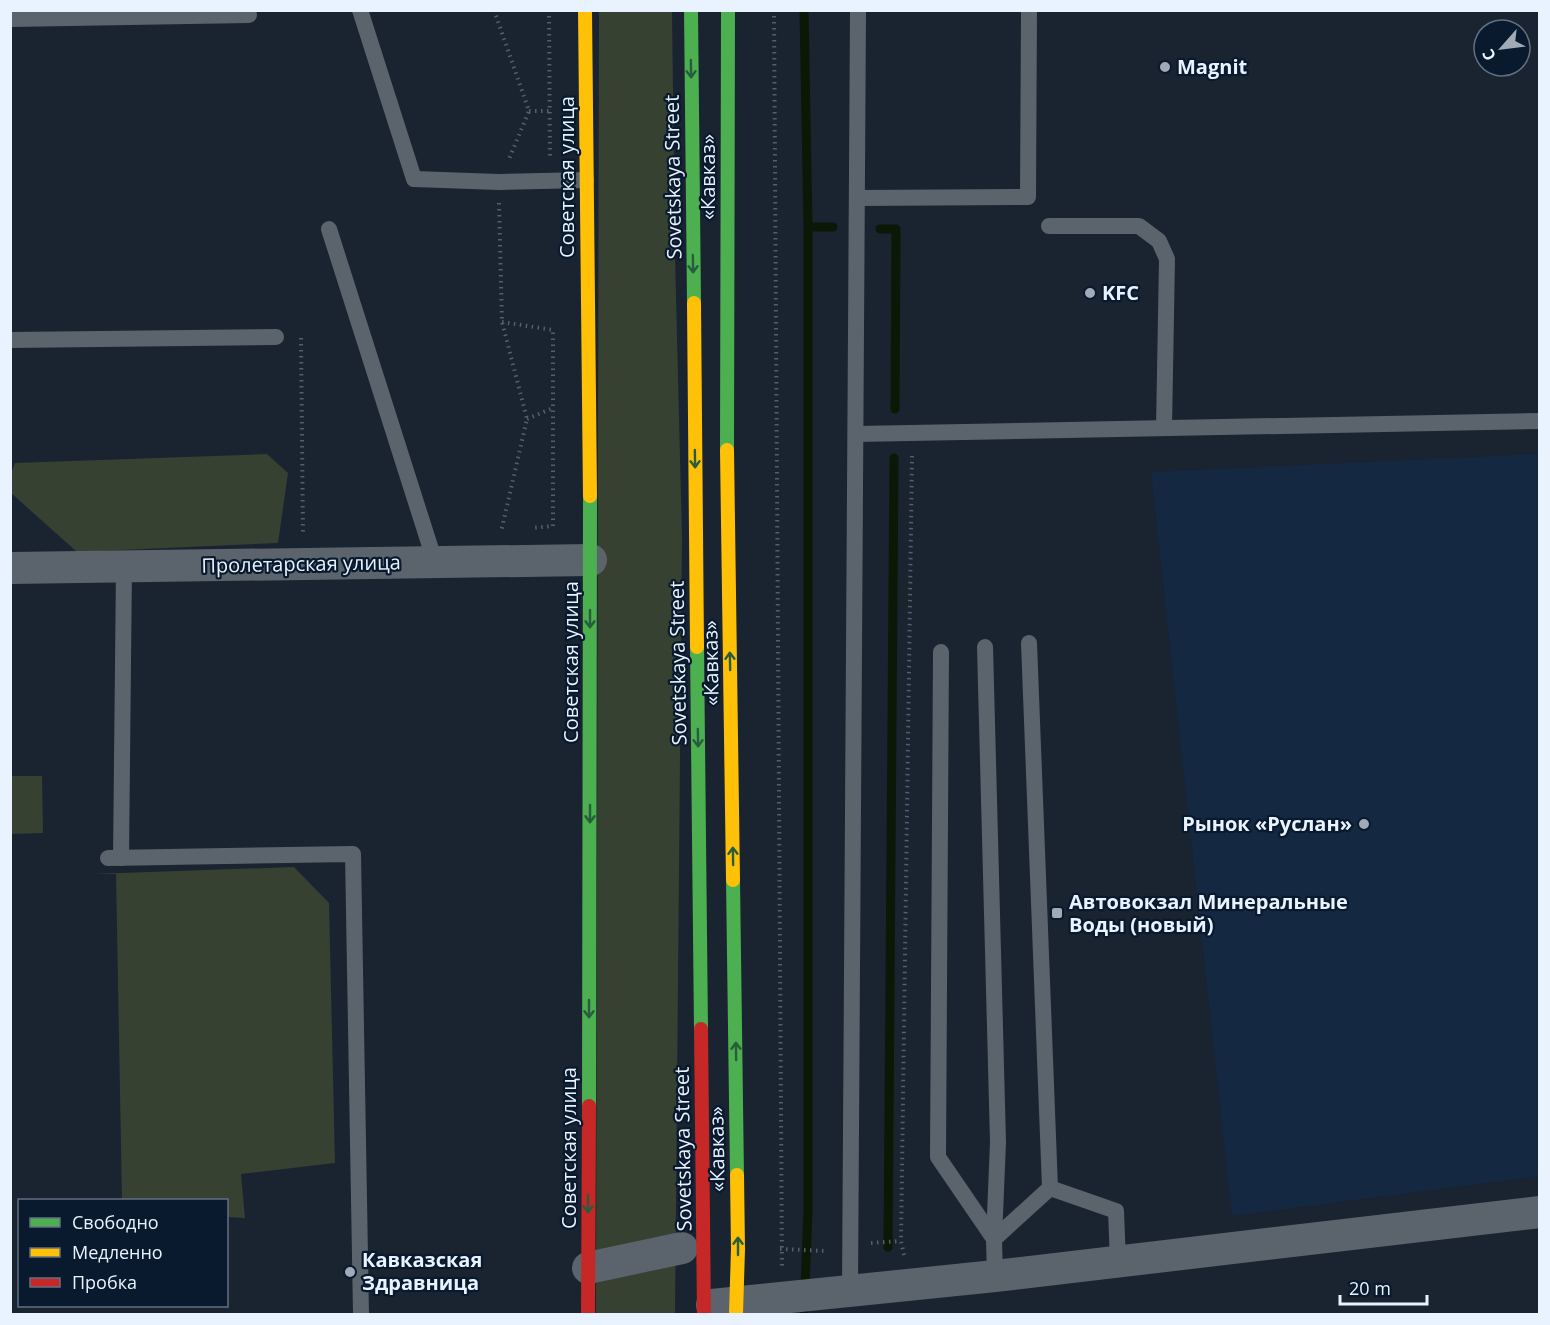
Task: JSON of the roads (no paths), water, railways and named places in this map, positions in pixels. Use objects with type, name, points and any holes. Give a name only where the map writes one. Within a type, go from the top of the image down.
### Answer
[{"type":"main road","name":"Советская улица","points":[[585,10],[591,560],[588,1314]]},
{"type":"main road","name":"Sovetskaya Street","points":[[691,10],[704,1310]]},
{"type":"main road","name":"«Кавказ»","points":[[728,10],[727,462],[738,1249],[736,1309]]},
{"type":"street","points":[[728,95],[742,34],[743,10]]},
{"type":"street","name":"Пролетарская улица","points":[[10,568],[591,560]]},
{"type":"street","points":[[704,1310],[736,1309],[784,1299],[1539,1212]]},
{"type":"street","points":[[588,1268],[682,1248]]},
{"type":"lane","points":[[360,10],[414,179],[499,182],[586,180]]},
{"type":"lane","points":[[850,1292],[858,10]]},
{"type":"lane","points":[[857,198],[1028,197],[1029,10]]},
{"type":"lane","points":[[10,19],[249,15]]},
{"type":"lane","points":[[1049,226],[1139,226],[1159,241],[1167,259],[1164,428]]},
{"type":"lane","points":[[329,229],[435,562]]},
{"type":"lane","points":[[10,340],[276,337]]},
{"type":"lane","points":[[856,434],[1539,421]]},
{"type":"lane","points":[[124,566],[115,858],[353,854],[361,1314]]},
{"type":"lane","points":[[994,1239],[1050,1188],[1029,643]]},
{"type":"lane","points":[[985,646],[998,1142],[994,1239],[995,1276]]},
{"type":"lane","points":[[941,652],[938,1157],[994,1239]]},
{"type":"lane","points":[[1050,1188],[1116,1211],[1118,1262]]},
{"type":"waterway","points":[[804,10],[808,227],[833,227]]},
{"type":"waterway","points":[[804,1314],[808,1210],[808,227]]},
{"type":"waterway","points":[[880,229],[896,229],[895,409]]},
{"type":"waterway","points":[[888,1247],[894,458]]},
{"type":"place","name":"Magnit","points":[[1165,67]]},
{"type":"place","name":"KFC","points":[[1090,293]]},
{"type":"place","name":"Рынок «Руслан»","points":[[1364,824]]},
{"type":"place","name":"Автовокзал Минеральные Воды (новый)","points":[[1057,913]]},
{"type":"place","name":"Кавказская Здравница","points":[[350,1272]]}]
